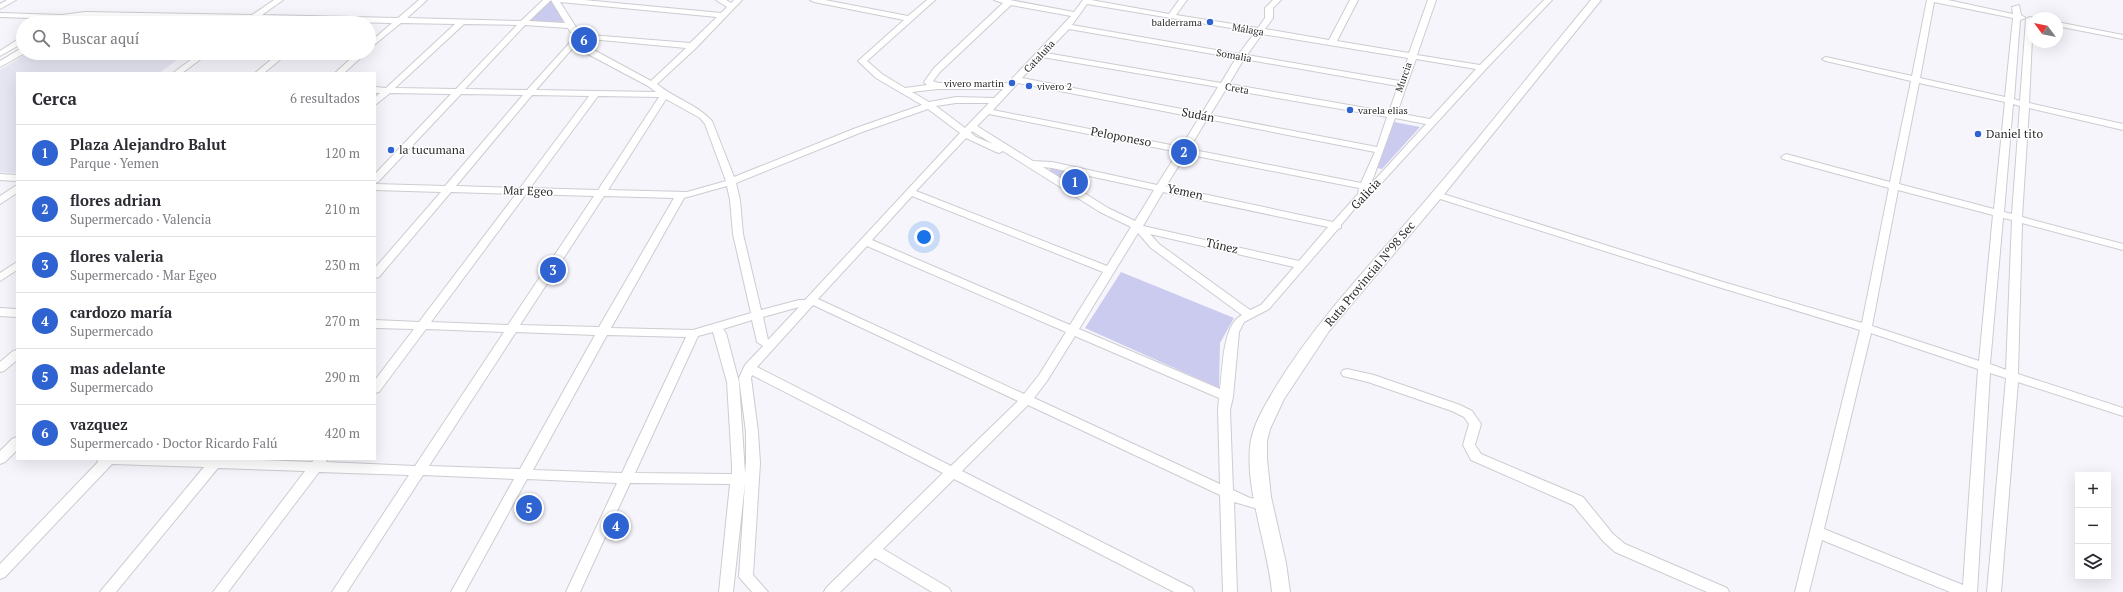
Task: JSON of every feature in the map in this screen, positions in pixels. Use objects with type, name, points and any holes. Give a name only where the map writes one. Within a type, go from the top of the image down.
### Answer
[{"type":"street","points":[[0,7],[12,0]]},
{"type":"street","points":[[257,16],[279,0]]},
{"type":"street","points":[[376,41],[423,0]]},
{"type":"street","points":[[376,179],[523,23],[547,0]]},
{"type":"street","points":[[555,0],[589,51],[651,84],[665,95],[704,116],[709,123],[731,182],[735,200],[738,234],[763,342]]},
{"type":"street","points":[[560,0],[722,15]]},
{"type":"street","points":[[720,0],[731,6]]},
{"type":"street","points":[[651,84],[658,80],[738,0]]},
{"type":"street","points":[[814,0],[909,19]]},
{"type":"street","points":[[931,0],[862,61],[879,76],[934,104],[940,112],[969,130],[1022,157],[1104,210],[1140,228],[1155,246],[1248,314],[1240,320],[1233,332],[1227,397],[1224,410],[1230,592]]},
{"type":"street","points":[[998,0],[1075,14]]},
{"type":"street","points":[[1171,16],[1183,0]]},
{"type":"street","points":[[831,592],[1026,400],[1109,270],[1140,228],[1162,187],[1204,116],[1258,31],[1269,18],[1269,8],[1277,0]]},
{"type":"street","points":[[1332,43],[1354,0]]},
{"type":"street","name":"Murcia","points":[[1369,188],[1410,56],[1432,0]]},
{"type":"street","name":"Galicia","points":[[1248,314],[1261,310],[1337,226],[1358,199],[1548,0]]},
{"type":"street","name":"Ruta Provincial Nº98 Sec","points":[[1281,592],[1265,506],[1259,440],[1268,416],[1308,350],[1324,328],[1437,195],[1596,0]]},
{"type":"street","points":[[1802,592],[1866,329],[1893,185],[1932,0]]},
{"type":"street","points":[[1937,0],[2016,12],[2027,18]]},
{"type":"street","name":"Málaga","points":[[1087,1],[1482,68]]},
{"type":"street","name":"Cataluña","points":[[806,302],[987,112],[1067,26],[1075,14],[1087,1]]},
{"type":"street","points":[[934,104],[941,86],[928,82],[937,70],[1009,2]]},
{"type":"street","points":[[0,10],[132,16]]},
{"type":"street","points":[[64,16],[70,12]]},
{"type":"street","points":[[1970,592],[1984,368],[2016,12]]},
{"type":"street","points":[[70,16],[85,14]]},
{"type":"street","points":[[0,15],[31,16]]},
{"type":"street","points":[[376,20],[523,23],[571,26]]},
{"type":"street","points":[[376,101],[462,22]]},
{"type":"street","points":[[2063,25],[2121,37]]},
{"type":"street","name":"Somalia","points":[[1067,26],[1401,84]]},
{"type":"street","points":[[376,275],[572,43],[579,38],[590,37],[693,46]]},
{"type":"street","points":[[0,54],[16,44]]},
{"type":"street","points":[[1994,592],[2012,376],[2016,219],[2029,48]]},
{"type":"street","name":"Creta","points":[[1041,54],[1432,122]]},
{"type":"street","points":[[0,64],[16,55]]},
{"type":"street","points":[[178,72],[195,60]]},
{"type":"street","points":[[260,72],[275,60]]},
{"type":"street","points":[[340,72],[354,60]]},
{"type":"street","points":[[1826,60],[2123,127]]},
{"type":"street","name":"Sudán","points":[[905,90],[941,86],[1014,83],[1204,116],[1380,150]]},
{"type":"street","points":[[376,90],[665,95]]},
{"type":"street","points":[[376,388],[595,94]]},
{"type":"street","points":[[339,592],[665,95]]},
{"type":"street","name":"Mar Egeo","points":[[376,187],[680,196],[731,182],[859,130],[934,104],[956,100],[997,101]]},
{"type":"street","name":"Peloponeso","points":[[987,112],[1369,188]]},
{"type":"street","points":[[1786,157],[2123,247]]},
{"type":"street","name":"Yemen","points":[[1033,164],[1052,166],[1162,187],[1337,226]]},
{"type":"street","points":[[0,177],[16,178]]},
{"type":"street","points":[[0,201],[16,189]]},
{"type":"street","points":[[910,192],[1109,270]]},
{"type":"street","points":[[1437,195],[1719,284],[1817,312],[1984,368],[2123,412]]},
{"type":"street","points":[[458,592],[602,331],[680,196]]},
{"type":"street","name":"Túnez","points":[[1140,228],[1301,265]]},
{"type":"street","points":[[864,241],[1227,397]]},
{"type":"street","points":[[0,278],[16,266]]},
{"type":"street","points":[[733,382],[746,360],[806,302]]},
{"type":"street","points":[[746,578],[752,477],[752,432],[745,378],[749,368],[806,302]]},
{"type":"street","points":[[376,324],[693,334],[806,302],[1026,400],[1227,493],[1254,505],[1265,506]]},
{"type":"street","points":[[0,312],[16,312]]},
{"type":"street","points":[[716,328],[720,333],[733,382],[738,479],[726,586],[746,578]]},
{"type":"street","points":[[573,592],[693,334]]},
{"type":"street","points":[[0,368],[16,355]]},
{"type":"street","points":[[749,368],[1187,592]]},
{"type":"street","points":[[1347,373],[1370,378],[1456,408],[1468,414],[1475,424],[1469,445],[1476,457],[1578,501],[1590,510],[1610,542],[1620,548],[1722,592]]},
{"type":"street","points":[[5,456],[16,443]]},
{"type":"street","points":[[0,573],[107,460]]},
{"type":"street","points":[[162,460],[318,463],[418,470],[626,478],[738,479],[752,477]]},
{"type":"street","points":[[107,592],[217,461]]},
{"type":"street","points":[[220,592],[318,463]]},
{"type":"street","points":[[1816,532],[1965,592]]},
{"type":"street","points":[[874,550],[944,592]]},
{"type":"street","points":[[746,578],[761,592]]},
{"type":"shaded area","points":[[548,0],[554,0],[570,26],[524,23]]},
{"type":"shaded area","points":[[16,60],[177,60],[160,72],[16,72],[16,173],[0,172],[0,70]]},
{"type":"shaded area","points":[[1394,122],[1420,127],[1382,169],[1377,168]]},
{"type":"shaded area","points":[[1050,167],[1088,176],[1078,189],[1050,171]]},
{"type":"shaded area","points":[[1121,272],[1234,318],[1220,343],[1219,388],[1085,328]]},
{"type":"place","name":"balderrama","points":[[1210,22]]},
{"type":"place","name":"vazquez","points":[[584,40]]},
{"type":"place","name":"vivero martin","points":[[1012,83]]},
{"type":"place","name":"vivero 2","points":[[1029,86]]},
{"type":"place","name":"varela elias","points":[[1350,110]]},
{"type":"place","name":"Daniel tito","points":[[1978,134]]},
{"type":"place","name":"la tucumana","points":[[391,150]]},
{"type":"place","name":"flores adrian","points":[[1184,152]]},
{"type":"place","name":"Plaza Alejandro Balut","points":[[1075,182]]},
{"type":"place","name":"flores valeria","points":[[553,270]]},
{"type":"place","name":"mas adelante","points":[[529,508]]},
{"type":"place","name":"cardozo maría","points":[[616,526]]}]
